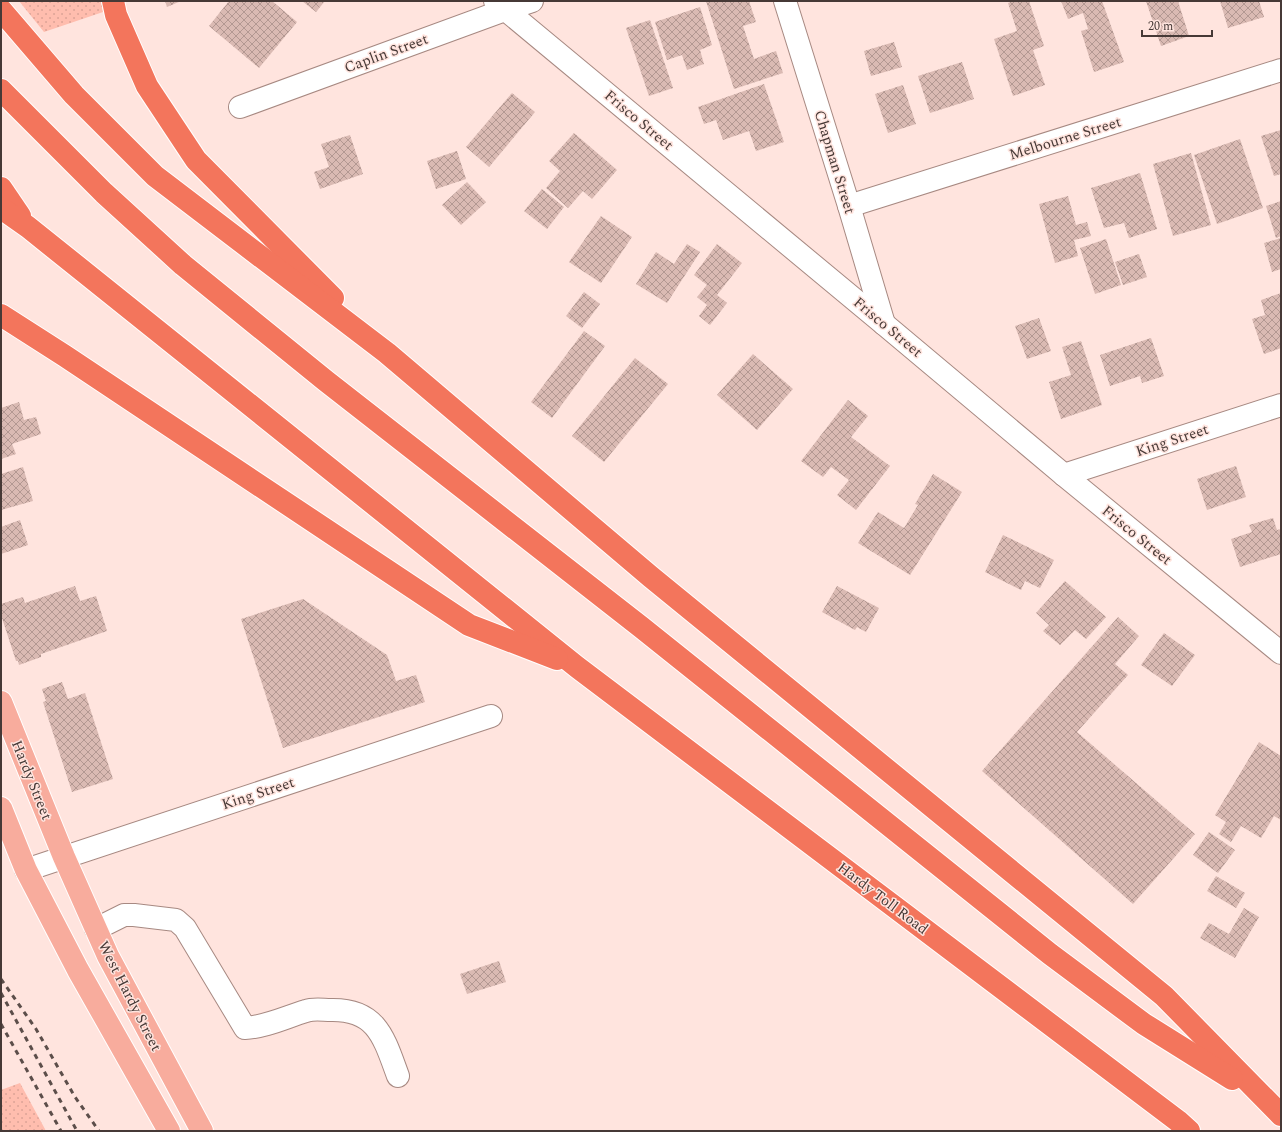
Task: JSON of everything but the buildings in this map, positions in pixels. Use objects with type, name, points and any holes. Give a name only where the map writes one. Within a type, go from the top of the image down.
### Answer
[{"type":"highway","points":[[113,1],[116,14],[147,86],[196,160],[387,353]]},
{"type":"highway","points":[[1,10],[74,95],[155,176],[387,353],[651,577],[1164,996],[1262,1098],[1281,1115]]},
{"type":"highway","points":[[1,90],[104,193],[183,265],[326,381],[635,622],[1050,954],[1144,1024],[1262,1098]]},
{"type":"highway","points":[[1,188],[28,227]]},
{"type":"highway","points":[[1,208],[28,227],[577,667]]},
{"type":"highway","points":[[1,315],[469,625],[577,667]]},
{"type":"highway","name":"Hardy Toll Road","points":[[577,667],[1183,1126]]},
{"type":"main road","name":"Hardy Street","points":[[1,702],[64,858]]},
{"type":"main road","points":[[1,808],[26,870]]},
{"type":"main road","name":"West Hardy Street","points":[[64,858],[108,956],[202,1131]]},
{"type":"main road","name":"West Hardy Street","points":[[26,870],[78,970],[169,1131]]},
{"type":"main road","points":[[143,1083],[166,1066]]},
{"type":"street","name":"Caplin Street","points":[[240,107],[500,5],[532,1]]},
{"type":"street","name":"Chapman Street","points":[[785,1],[884,324]]},
{"type":"street","name":"Frisco Street","points":[[500,5],[1064,475],[1281,653]]},
{"type":"street","name":"Melbourne Street","points":[[849,206],[1281,70]]},
{"type":"street","name":"King Street","points":[[1064,475],[1281,405]]},
{"type":"street","name":"King Street","points":[[26,870],[491,716]]},
{"type":"street","points":[[96,929],[124,915],[176,920],[185,928],[245,1028],[256,1028],[309,1010],[344,1010],[354,1012],[365,1017],[376,1027],[389,1050],[398,1076]]},
{"type":"shaded area","points":[[19,1],[101,1],[103,12],[44,32]]},
{"type":"shaded area","points":[[20,1083],[46,1131],[1,1131],[1,1090]]},
{"type":"railway","points":[[1,979],[36,1029],[75,1097],[99,1131]]},
{"type":"railway","points":[[1,993],[77,1131]]},
{"type":"railway","points":[[1,1024],[61,1131]]}]
